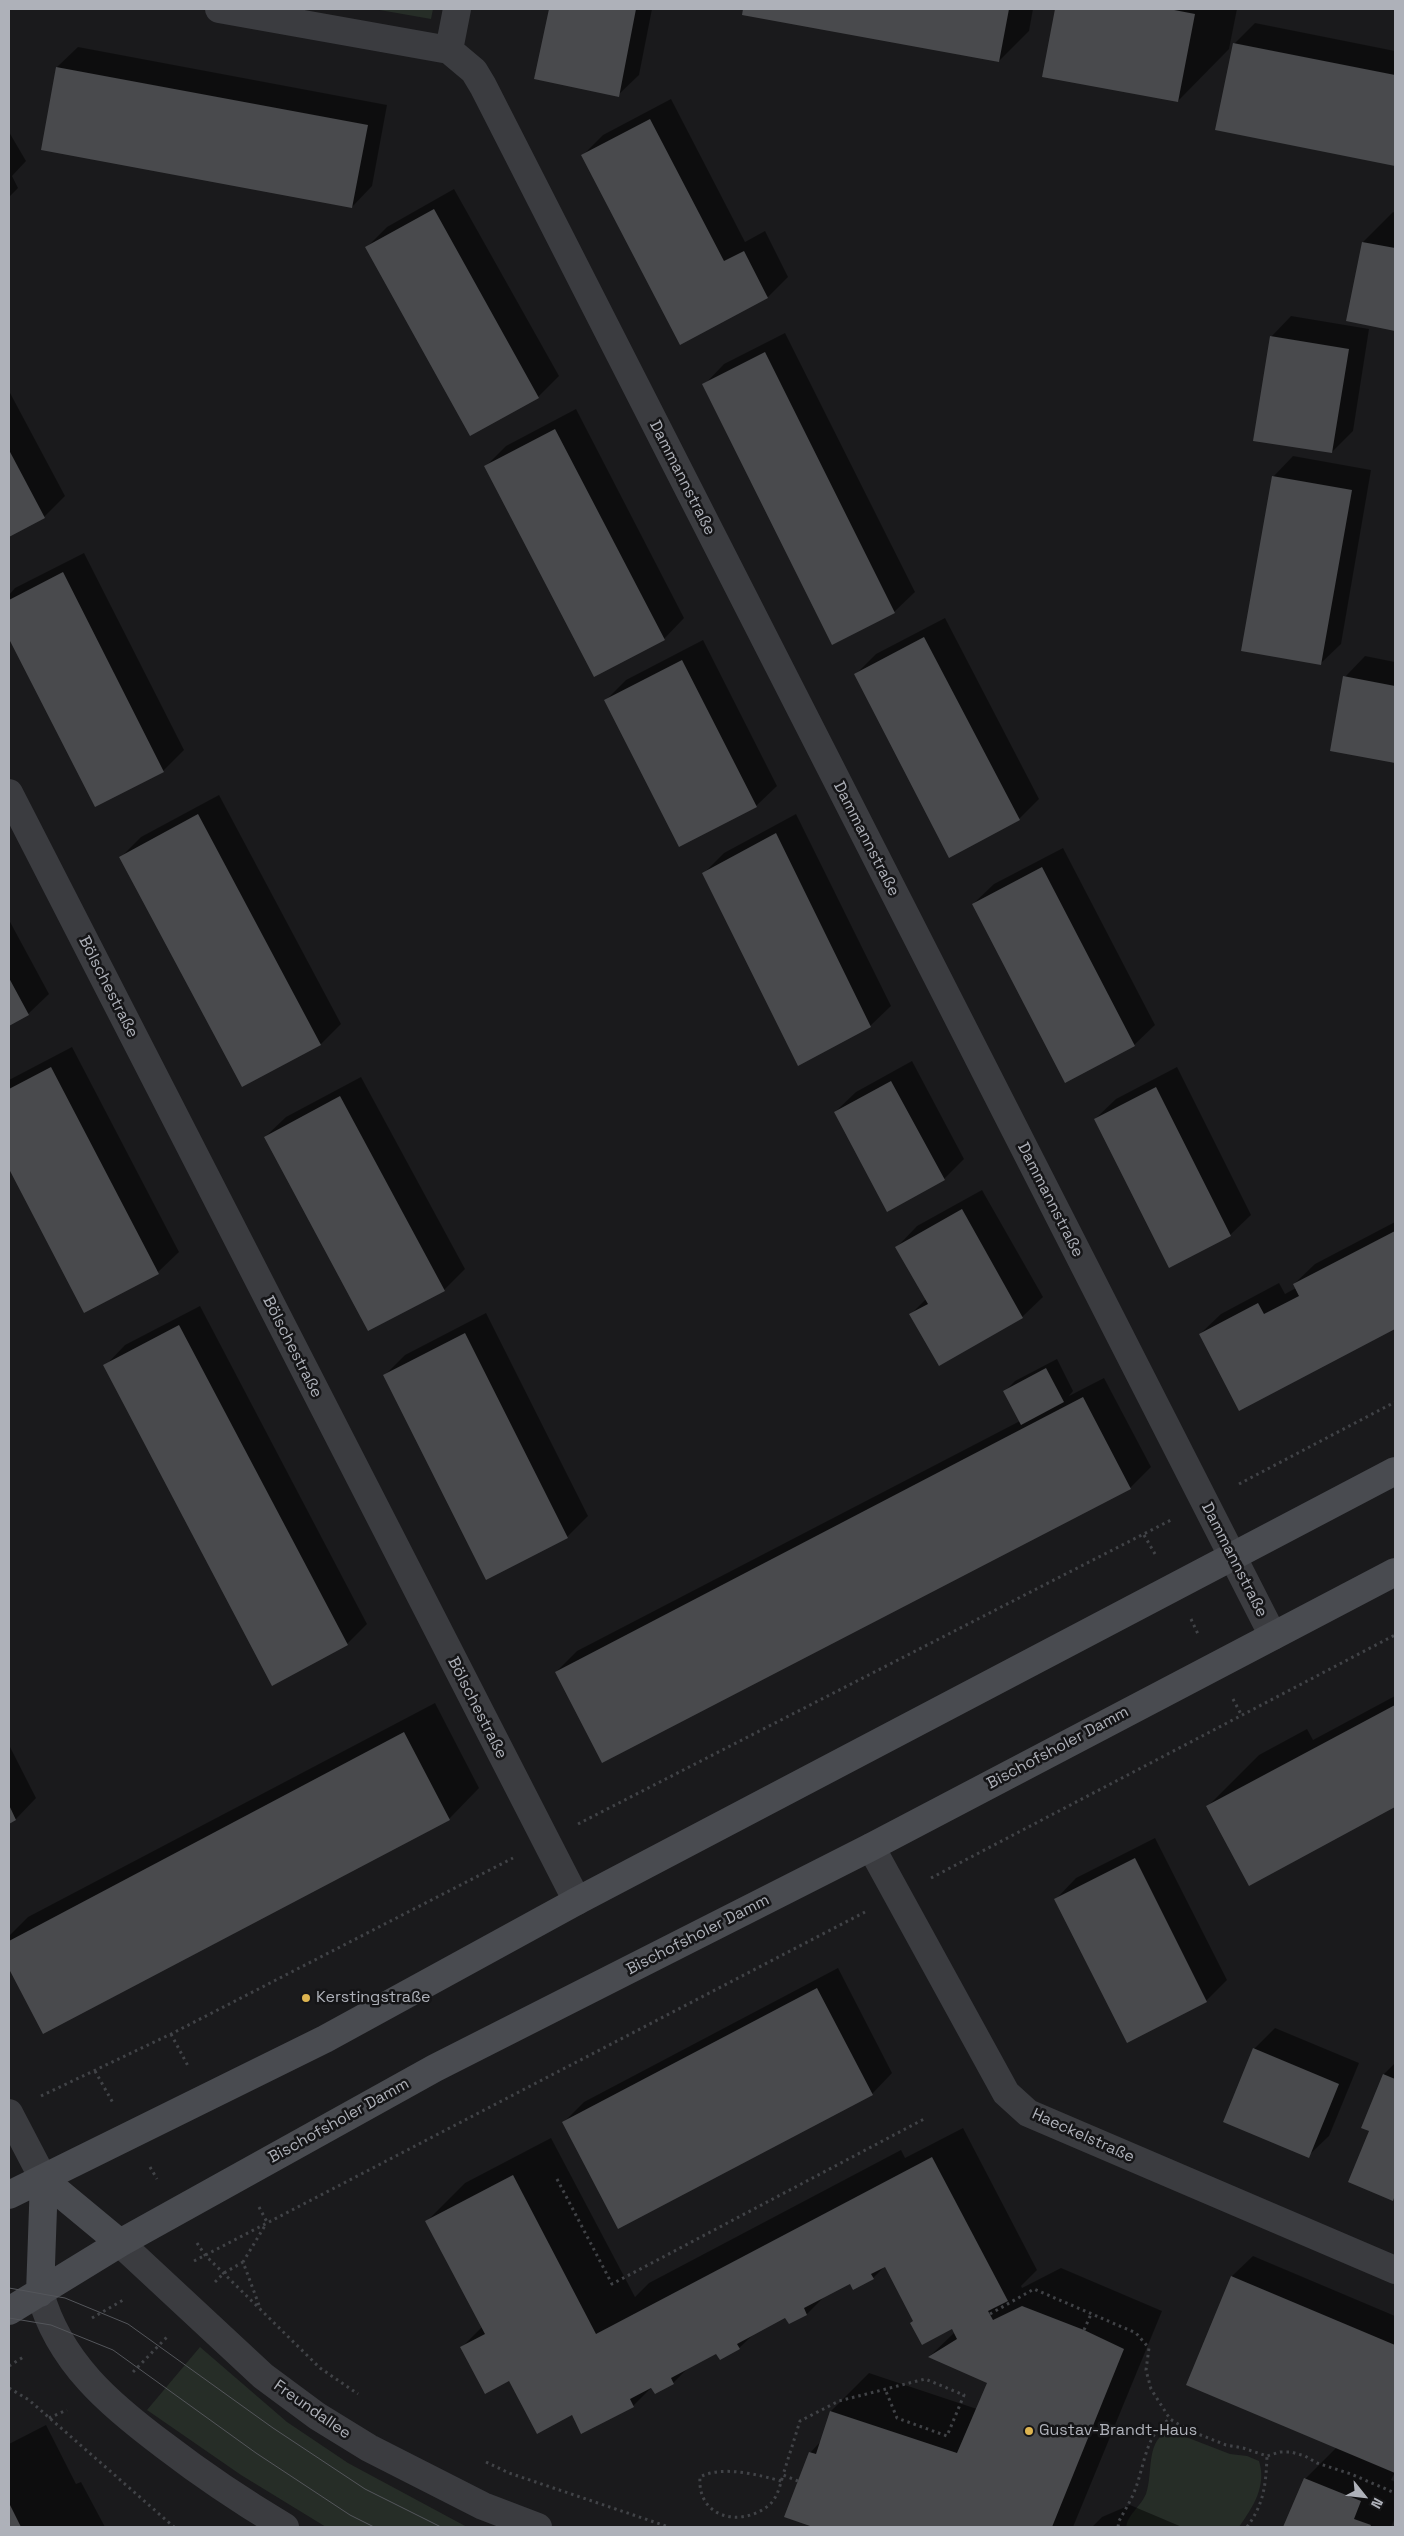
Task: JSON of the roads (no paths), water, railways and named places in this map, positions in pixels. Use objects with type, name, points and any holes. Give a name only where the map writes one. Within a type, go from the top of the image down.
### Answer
[{"type":"main road","points":[[9,2195],[44,2180],[325,2039],[577,1901],[1395,1471]]},
{"type":"main road","name":"Bischofsholer Damm","points":[[9,2311],[120,2243],[435,2068],[871,1847],[1395,1572]]},
{"type":"main road","points":[[44,2180],[120,2243]]},
{"type":"main road","points":[[40,2293],[44,2180]]},
{"type":"street","points":[[218,9],[449,50],[457,9]]},
{"type":"street","name":"Dammannstraße","points":[[449,50],[474,71],[483,86],[1273,1636]]},
{"type":"street","name":"Bölschestraße","points":[[9,793],[577,1901]]},
{"type":"street","name":"Haeckelstraße","points":[[871,1847],[1006,2094],[1028,2113],[1395,2270]]},
{"type":"street","points":[[9,2113],[44,2180]]},
{"type":"street","name":"Freundallee","points":[[120,2243],[263,2376],[324,2420],[369,2448],[474,2501],[538,2527]]},
{"type":"street","points":[[40,2293],[58,2338],[100,2394],[117,2410],[221,2489],[285,2527]]},
{"type":"tram line","points":[[9,2288],[65,2298],[128,2324],[273,2428],[365,2489],[441,2527]]},
{"type":"tram line","points":[[9,2318],[51,2325],[113,2350],[256,2453],[350,2515],[374,2527]]},
{"type":"place","name":"Kerstingstraße","points":[[306,1998]]},
{"type":"place","name":"Gustav-Brandt-Haus","points":[[1029,2431]]}]
